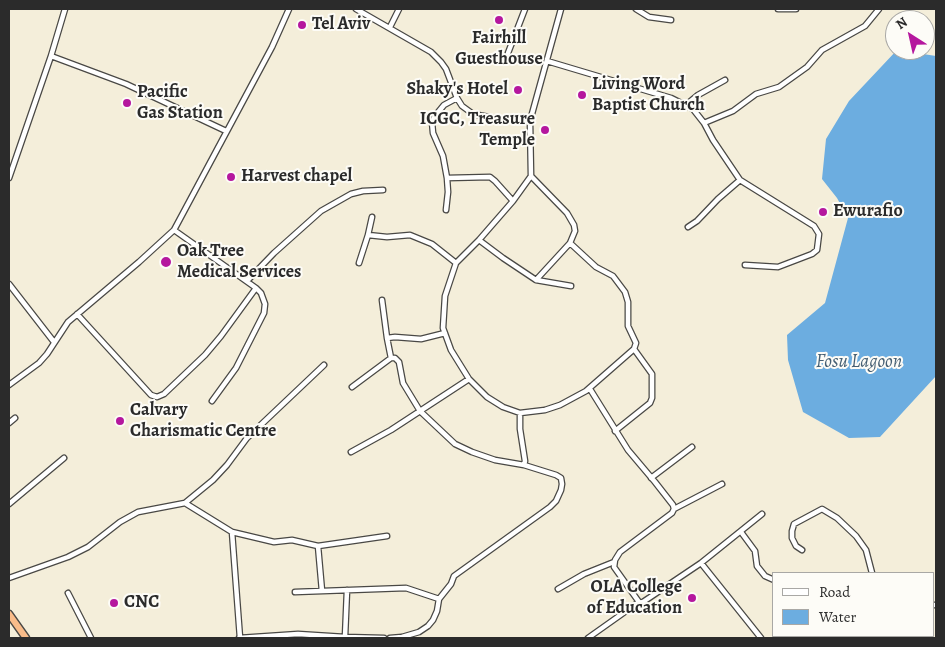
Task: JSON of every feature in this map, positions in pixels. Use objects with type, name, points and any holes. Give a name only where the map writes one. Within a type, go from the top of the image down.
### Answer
[{"type":"highway","points":[[9,614],[26,638]]},
{"type":"street","points":[[9,178],[65,9]]},
{"type":"street","points":[[9,385],[47,354],[68,322],[174,230],[272,47],[289,9]]},
{"type":"street","points":[[356,9],[390,27],[430,52],[441,62],[462,106],[473,114],[530,121]]},
{"type":"street","points":[[390,27],[400,9]]},
{"type":"street","points":[[508,53],[525,9]]},
{"type":"street","points":[[561,9],[530,121],[531,176],[513,201],[456,263],[445,296],[443,312],[443,328],[451,350],[469,379],[487,397],[503,407],[520,413],[544,410],[560,405],[590,389],[634,350],[636,343],[628,326],[628,302],[625,292],[612,276],[596,267],[570,243]]},
{"type":"street","points":[[636,9],[649,17],[672,20]]},
{"type":"street","points":[[778,9],[796,9]]},
{"type":"street","points":[[704,124],[733,111],[756,94],[779,87],[806,67],[822,50],[864,26],[879,9]]},
{"type":"street","points":[[51,56],[126,84],[226,131]]},
{"type":"street","points":[[547,61],[671,98],[686,105],[692,109],[704,124],[712,140],[740,180],[814,226],[819,234],[817,250],[812,254],[778,267],[745,265]]},
{"type":"street","points":[[686,105],[698,95],[725,80]]},
{"type":"street","points":[[446,210],[447,178],[443,156],[433,133],[432,122],[444,105],[457,98]]},
{"type":"street","points":[[531,176],[559,204],[574,225],[575,231],[570,243],[536,280]]},
{"type":"street","points":[[447,178],[490,177],[495,180],[513,201]]},
{"type":"street","points":[[688,227],[697,221],[718,198],[740,180]]},
{"type":"street","points":[[247,281],[274,253],[321,211],[351,194],[383,190]]},
{"type":"street","points":[[359,263],[372,217]]},
{"type":"street","points":[[174,230],[256,288],[262,293],[266,304],[264,312],[236,368],[212,401]]},
{"type":"street","points":[[368,235],[387,237],[410,235],[432,244],[456,263]]},
{"type":"street","points":[[479,240],[536,280],[571,286]]},
{"type":"street","points":[[9,284],[54,342]]},
{"type":"street","points":[[78,314],[150,395],[157,398],[164,394],[204,355],[221,336],[256,288]]},
{"type":"street","points":[[382,300],[391,358]]},
{"type":"street","points":[[387,338],[421,339],[445,334]]},
{"type":"street","points":[[615,431],[650,403],[652,398],[652,374],[634,350]]},
{"type":"street","points":[[352,387],[391,358]]},
{"type":"street","points":[[390,638],[402,637],[418,632],[428,626],[437,611],[439,599],[451,584],[454,576],[550,507],[556,501],[562,484],[561,478],[556,475],[524,465],[495,460],[455,444],[420,412],[403,383],[399,362],[395,358],[391,358]]},
{"type":"street","points":[[9,578],[52,564],[81,550],[120,522],[138,512],[185,503],[213,480],[247,438],[324,365]]},
{"type":"street","points":[[351,452],[391,430],[469,379]]},
{"type":"street","points":[[590,389],[615,431],[642,468],[673,505],[674,509]]},
{"type":"street","points":[[520,413],[524,465]]},
{"type":"street","points":[[9,423],[15,418]]},
{"type":"street","points":[[651,478],[692,447]]},
{"type":"street","points":[[9,504],[64,458]]},
{"type":"street","points":[[636,604],[639,602],[614,568],[614,562],[620,552],[672,513],[674,509],[722,484]]},
{"type":"street","points":[[185,503],[232,532],[274,542],[292,540],[318,546],[387,536]]},
{"type":"street","points":[[802,550],[796,546],[792,538],[794,524],[822,509],[837,518],[856,536],[866,550],[872,572]]},
{"type":"street","points":[[588,638],[636,604],[643,602],[700,563],[762,514]]},
{"type":"street","points":[[232,532],[240,638],[298,636],[384,638]]},
{"type":"street","points":[[741,532],[755,551],[757,566],[765,576],[772,579]]},
{"type":"street","points":[[318,546],[322,591]]},
{"type":"street","points":[[558,589],[584,574],[614,562]]},
{"type":"street","points":[[700,563],[761,638]]},
{"type":"street","points":[[295,592],[406,588],[439,599]]},
{"type":"street","points":[[344,637],[346,590]]},
{"type":"street","points":[[68,593],[91,638]]},
{"type":"water","name":"Fosu Lagoon","points":[[936,56],[936,376],[880,437],[849,438],[803,412],[788,360],[787,335],[825,303],[848,218],[837,198],[822,179],[826,139],[849,101],[888,60],[935,60]]},
{"type":"place","name":"Fairhill Guesthouse","points":[[499,20]]},
{"type":"place","name":"Tel Aviv","points":[[302,25]]},
{"type":"place","name":"Shaky's Hotel","points":[[518,90]]},
{"type":"place","name":"Living Word Baptist Church","points":[[582,95]]},
{"type":"place","name":"Pacific Gas Station","points":[[127,103]]},
{"type":"place","name":"ICGC, Treasure Temple","points":[[545,130]]},
{"type":"place","name":"Harvest chapel","points":[[231,177]]},
{"type":"place","name":"Ewurafio","points":[[823,212]]},
{"type":"place","name":"Oak Tree Medical Services","points":[[166,262]]},
{"type":"place","name":"Calvary Charismatic Centre","points":[[120,421]]},
{"type":"place","name":"OLA College of Education","points":[[692,598]]},
{"type":"place","name":"CNC","points":[[114,603]]}]
